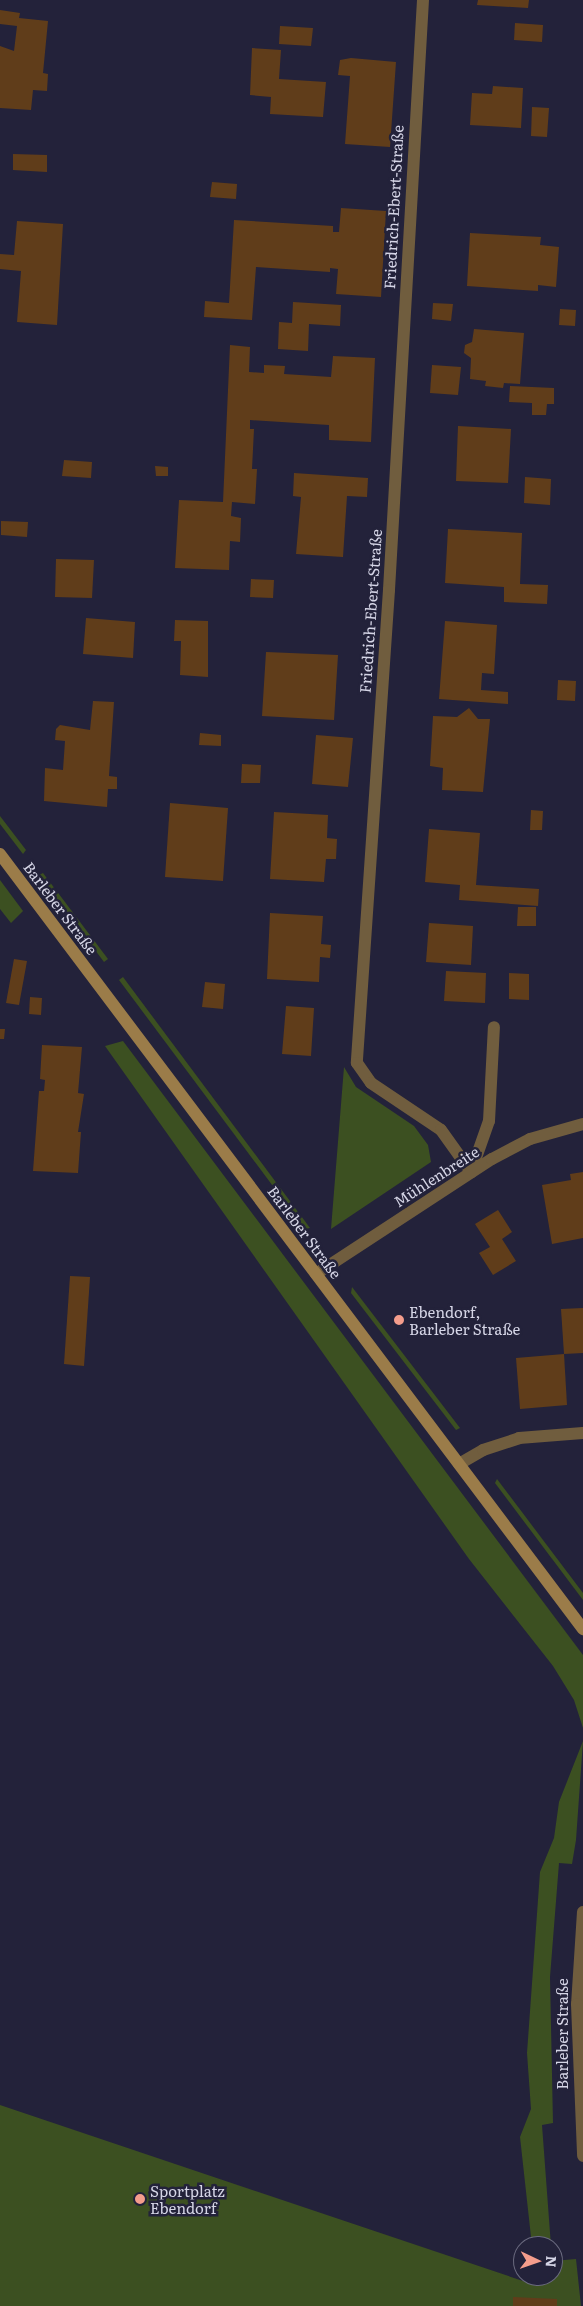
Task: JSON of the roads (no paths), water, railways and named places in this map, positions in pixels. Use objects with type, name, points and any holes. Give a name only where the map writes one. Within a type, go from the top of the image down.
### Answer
[{"type":"main road","name":"Barleber Straße","points":[[0,854],[583,1629]]},
{"type":"street","name":"Friedrich-Ebert-Straße","points":[[423,0],[389,590],[357,1063],[371,1083],[441,1130],[471,1172]]},
{"type":"street","points":[[471,1172],[489,1121],[494,1027]]},
{"type":"street","name":"Mühlenbreite","points":[[316,1274],[471,1172],[530,1139],[583,1124]]},
{"type":"street","points":[[459,1464],[483,1450],[519,1438],[583,1433]]},
{"type":"street","name":"Barleber Straße","points":[[583,1912],[577,2004],[583,2156]]},
{"type":"place","name":"Ebendorf, Barleber Straße","points":[[399,1320]]},
{"type":"place","name":"Sportplatz Ebendorf","points":[[140,2199]]}]
